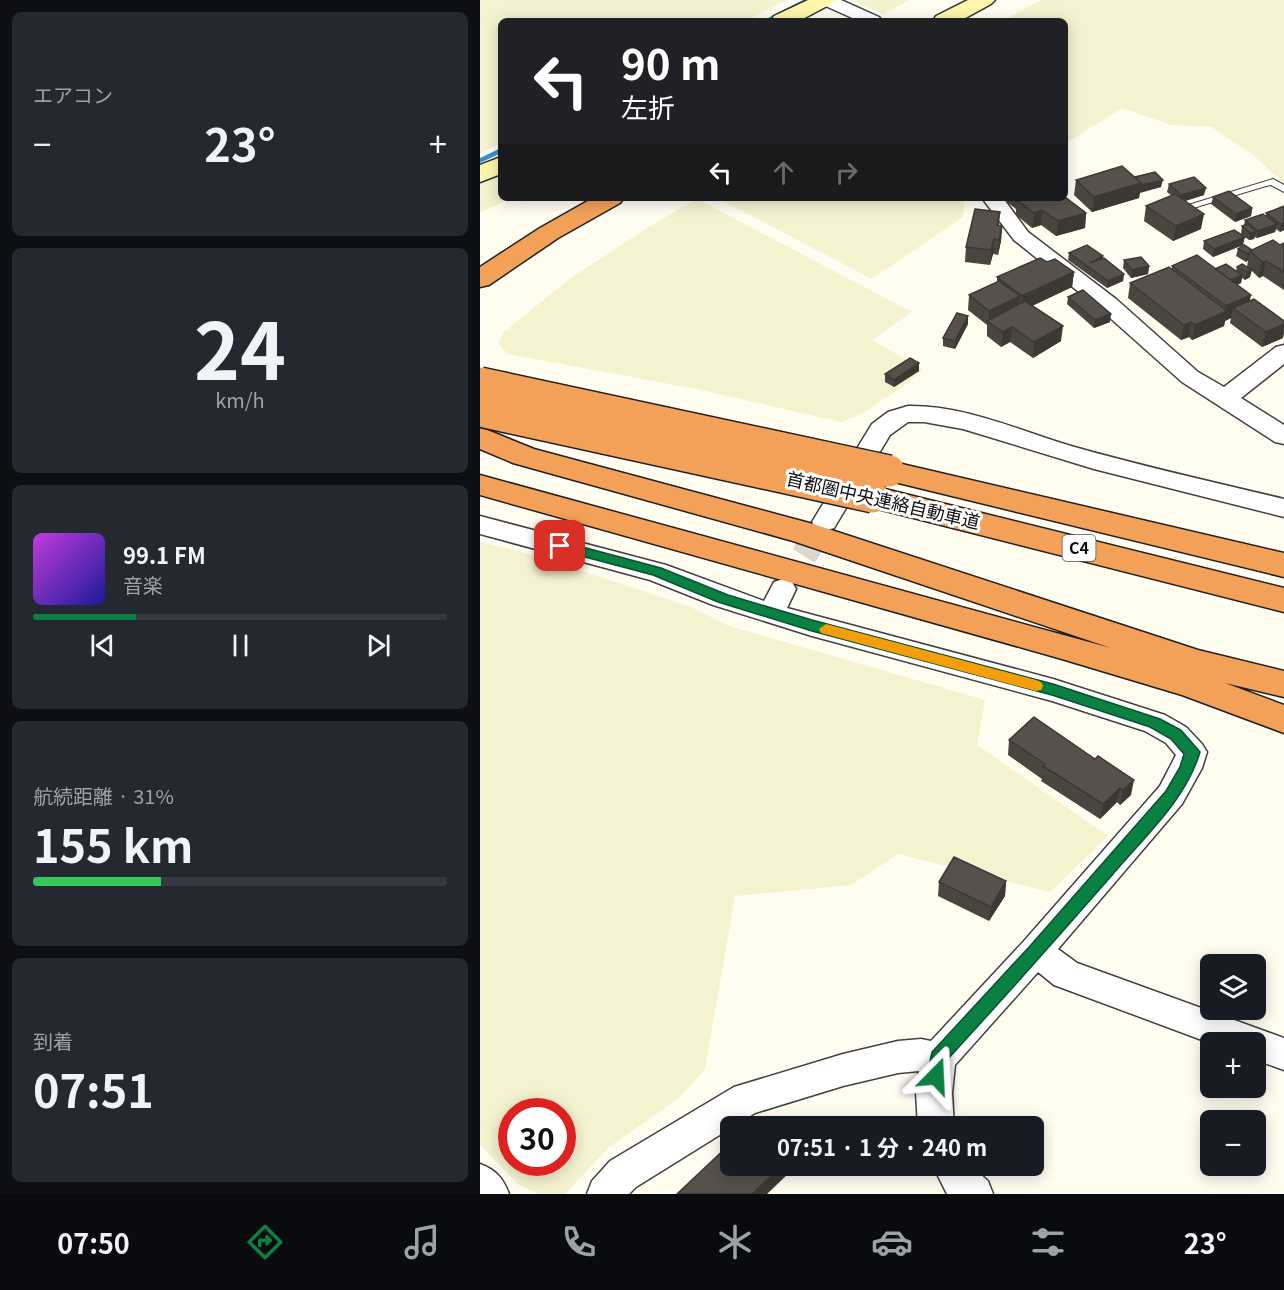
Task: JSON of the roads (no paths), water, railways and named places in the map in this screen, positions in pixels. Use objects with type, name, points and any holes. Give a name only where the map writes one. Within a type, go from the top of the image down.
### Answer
[{"type":"highway","points":[[480,258],[591,201]]},
{"type":"highway","points":[[480,279],[516,253],[606,201]]},
{"type":"highway","name":"首都圏中央連絡自動車道","points":[[480,383],[890,471],[1284,565]]},
{"type":"highway","name":"首都圏中央連絡自動車道","points":[[480,411],[873,497],[1284,600]]},
{"type":"highway","points":[[480,437],[524,456],[802,532],[1196,663],[1284,684]]},
{"type":"highway","points":[[480,485],[1062,646],[1192,684],[1284,719]]},
{"type":"street","points":[[788,18],[826,0],[866,18]]},
{"type":"street","points":[[950,18],[984,0]]},
{"type":"street","points":[[480,175],[498,166]]},
{"type":"street","points":[[994,201],[1021,236],[1108,304],[1190,377],[1284,436]]},
{"type":"street","points":[[1224,399],[1284,352]]},
{"type":"street","points":[[825,522],[881,430],[893,418],[908,414],[927,414],[957,420],[1067,453],[1284,508]]},
{"type":"street","points":[[480,525],[657,572],[723,598],[778,601],[812,626],[1053,690],[1155,723],[1176,735],[1192,752],[1188,768],[1171,795],[1036,951],[938,1058],[934,1093],[935,1116]]},
{"type":"street","points":[[1036,951],[1066,974],[1224,1032]]},
{"type":"street","points":[[1266,1047],[1284,1054]]},
{"type":"street","points":[[605,1194],[623,1174],[746,1099],[843,1070],[898,1058],[921,1055],[938,1058]]},
{"type":"street","points":[[957,1176],[975,1194]]},
{"type":"street","points":[[480,1182],[491,1194]]},
{"type":"lane","points":[[1190,206],[1265,183],[1273,182],[1284,189]]},
{"type":"waterway","points":[[771,18],[808,0]]},
{"type":"waterway","points":[[480,161],[498,152]]},
{"type":"tunnel","points":[[783,589],[825,522]]}]
